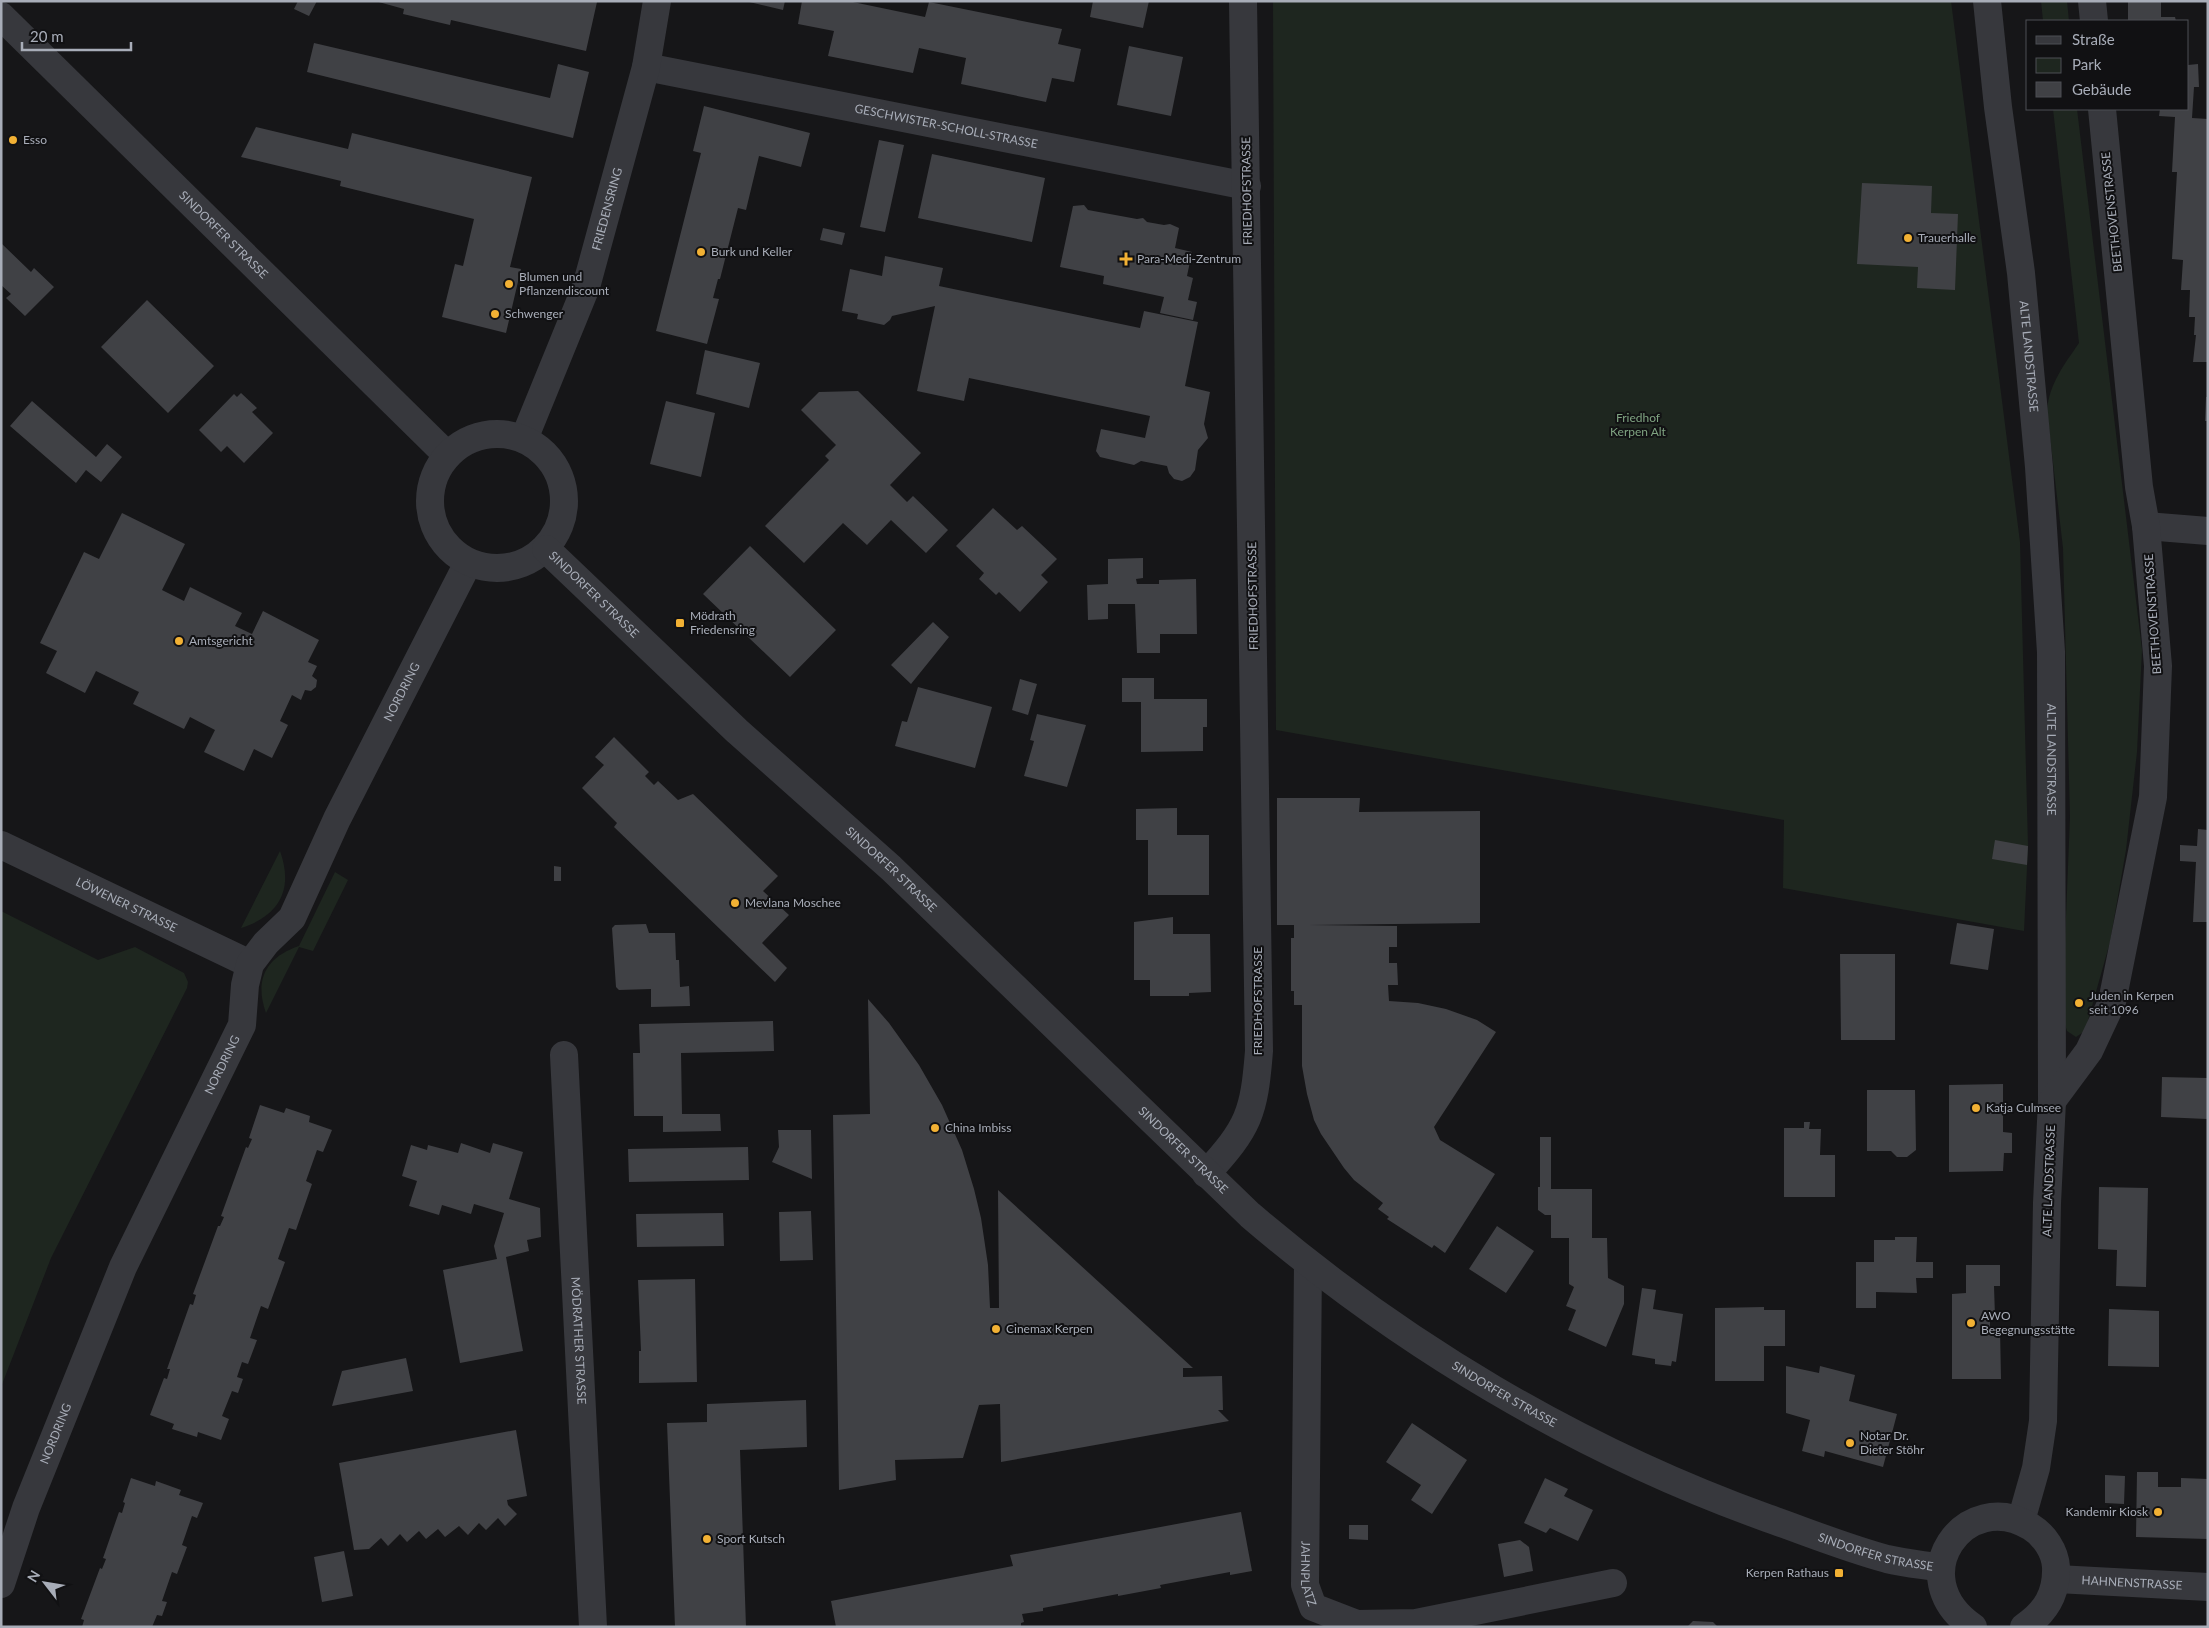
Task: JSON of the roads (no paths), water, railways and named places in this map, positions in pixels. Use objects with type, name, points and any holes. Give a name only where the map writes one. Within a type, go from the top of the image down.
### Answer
[{"type":"street","name":"FRIEDENSRING","points":[[524,439],[586,287],[646,66],[657,1]]},
{"type":"street","name":"FRIEDHOFSTRASSE","points":[[1206,1174],[1233,1145],[1248,1119],[1256,1093],[1259,1051],[1244,1]]},
{"type":"street","name":"ALTE LANDSTRASSE","points":[[1987,1],[1998,107],[2021,274],[2039,467],[2051,652],[2052,1101],[2047,1203],[2043,1421],[2036,1468],[2022,1521]]},
{"type":"street","points":[[2092,1],[2094,20]]},
{"type":"street","name":"SINDORFER STRASSE","points":[[1,16],[446,454],[468,438],[493,432],[524,439],[555,463],[566,508],[546,550],[522,565],[495,569],[468,563]]},
{"type":"street","name":"GESCHWISTER-SCHOLL-STRASSE","points":[[646,66],[1248,186]]},
{"type":"street","name":"BEETHOVENSTRASSE","points":[[2052,1101],[2089,1052],[2112,1002],[2153,797],[2158,666],[2146,526],[2139,487],[2102,110]]},
{"type":"street","points":[[446,454],[429,493],[437,534],[468,563]]},
{"type":"street","points":[[2146,526],[2208,531]]},
{"type":"street","name":"SINDORFER STRASSE","points":[[546,550],[737,731],[890,868],[1250,1215],[1308,1262],[1378,1314],[1470,1375],[1533,1411],[1700,1494],[1849,1548],[1888,1559],[1941,1568]]},
{"type":"street","name":"NORDRING","points":[[1,1584],[26,1508],[123,1267],[242,1025],[245,985],[250,964],[266,943],[292,918],[337,818],[468,563]]},
{"type":"street","name":"LÖWENER STRASSE","points":[[1,846],[250,964]]},
{"type":"street","name":"MÖDRATHER STRASSE","points":[[564,1055],[593,1627]]},
{"type":"street","name":"JAHNPLATZ","points":[[1308,1262],[1305,1585],[1313,1607],[1357,1624],[1416,1623],[1613,1583]]},
{"type":"street","points":[[1973,1627],[1959,1617],[1948,1603],[1942,1586],[1941,1568],[1946,1550],[1955,1536],[1969,1524],[1986,1517],[2004,1517],[2022,1521],[2037,1530],[2048,1544],[2055,1561],[2056,1579],[2054,1594],[2046,1608],[2036,1619],[2024,1627]]},
{"type":"street","name":"HAHNENSTRASSE","points":[[2056,1579],[2208,1587]]},
{"type":"place","name":"Esso","points":[[13,140]]},
{"type":"place","name":"Trauerhalle","points":[[1908,238]]},
{"type":"place","name":"Burk und Keller","points":[[701,252]]},
{"type":"place","name":"Para-Medi-Zentrum","points":[[1126,259]]},
{"type":"place","name":"Blumen und Pflanzendiscount","points":[[509,284]]},
{"type":"place","name":"Schwenger","points":[[495,314]]},
{"type":"place","name":"Mödrath Friedensring","points":[[680,623]]},
{"type":"place","name":"Amtsgericht","points":[[179,641]]},
{"type":"place","name":"Mevlana Moschee","points":[[735,903]]},
{"type":"place","name":"Juden in Kerpen seit 1096","points":[[2079,1003]]},
{"type":"place","name":"Katja Culmsee","points":[[1976,1108]]},
{"type":"place","name":"China Imbiss","points":[[935,1128]]},
{"type":"place","name":"AWO Begegnungsstätte","points":[[1971,1323]]},
{"type":"place","name":"Cinemax Kerpen","points":[[996,1329]]},
{"type":"place","name":"Notar Dr. Dieter Stöhr","points":[[1850,1443]]},
{"type":"place","name":"Kandemir Kiosk","points":[[2158,1512]]},
{"type":"place","name":"Sport Kutsch","points":[[707,1539]]},
{"type":"place","name":"Kerpen Rathaus","points":[[1839,1573]]},
{"type":"park label","name":"Friedhof Kerpen Alt","points":[[1638,425]]}]
